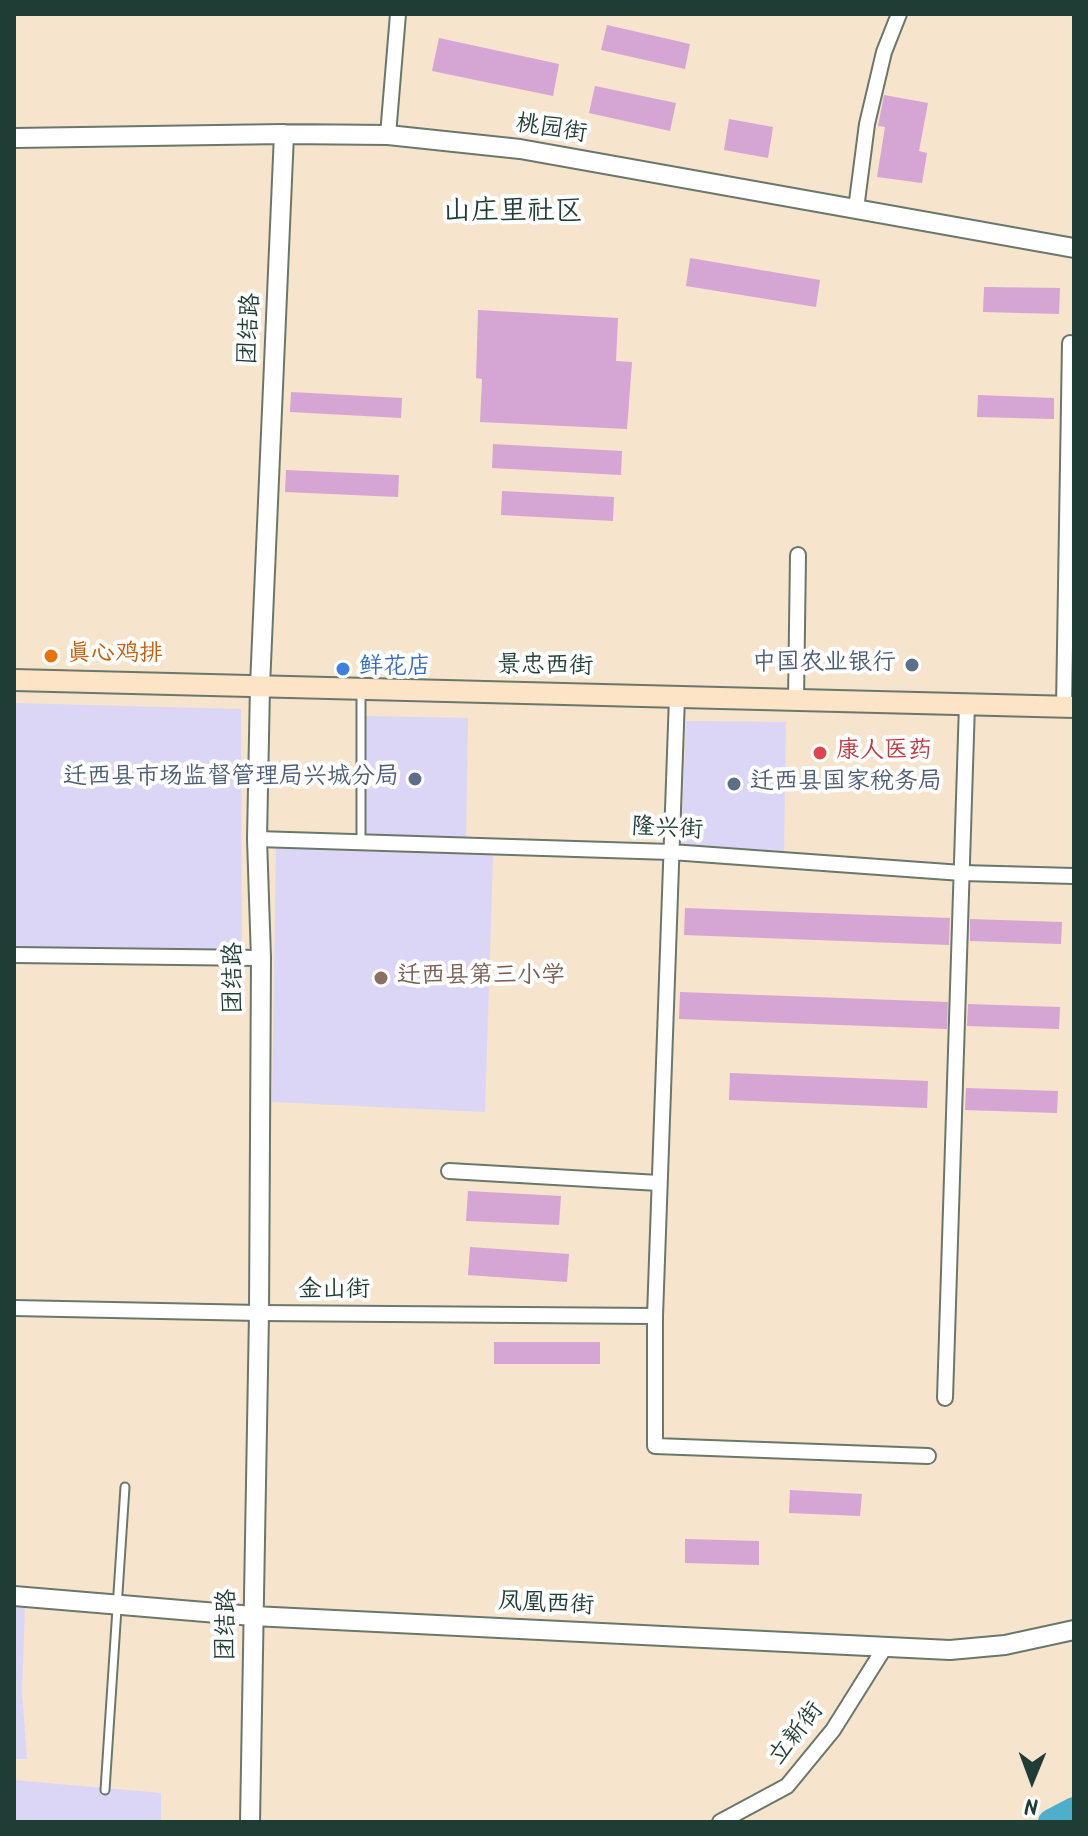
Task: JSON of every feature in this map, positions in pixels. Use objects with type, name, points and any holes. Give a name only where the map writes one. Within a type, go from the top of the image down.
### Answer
[{"type":"main road","name":"景忠西街","points":[[14,680],[1069,707]]},
{"type":"street","points":[[388,135],[398,14]]},
{"type":"street","points":[[856,209],[867,124],[884,52],[899,14]]},
{"type":"street","name":"团结路","points":[[250,1822],[259,1313],[261,958],[257,839],[260,686],[284,134]]},
{"type":"street","name":"桃园街","points":[[14,138],[388,135],[520,149],[1074,248]]},
{"type":"street","points":[[1069,707],[1070,343]]},
{"type":"street","points":[[796,700],[798,555]]},
{"type":"street","points":[[677,697],[655,1316],[655,1446],[928,1456]]},
{"type":"street","points":[[945,1398],[967,704]]},
{"type":"street","name":"隆兴街","points":[[257,839],[671,852],[962,873],[1074,876]]},
{"type":"street","points":[[14,955],[261,958]]},
{"type":"street","points":[[449,1171],[659,1183]]},
{"type":"street","name":"金山街","points":[[14,1308],[655,1316]]},
{"type":"street","name":"凤凰西街","points":[[14,1596],[253,1616],[950,1650],[1005,1645],[1074,1630]]},
{"type":"street","name":"立新街","points":[[720,1822],[787,1786],[833,1730],[885,1647]]},
{"type":"lane","points":[[361,689],[361,842]]},
{"type":"lane","points":[[105,1790],[125,1487]]},
{"type":"shaded area","points":[[14,703],[241,709],[242,950],[14,947]]},
{"type":"shaded area","name":"迁西县市场监督管理局兴城分局","points":[[363,716],[468,718],[466,841],[362,839]]},
{"type":"shaded area","name":"迁西县国家税务局","points":[[686,721],[786,722],[784,851],[681,846]]},
{"type":"shaded area","name":"迁西县第三小学","points":[[276,848],[493,854],[485,1112],[272,1102]]},
{"type":"shaded area","points":[[14,1606],[25,1607],[22,1693],[27,1759],[14,1759]]},
{"type":"shaded area","points":[[14,1780],[161,1793],[161,1822],[14,1822]]},
{"type":"building","points":[[607,25],[690,44],[685,69],[601,50]]},
{"type":"building","points":[[439,38],[559,64],[553,96],[432,71]]},
{"type":"building","points":[[595,86],[676,103],[670,131],[589,113]]},
{"type":"building","points":[[884,95],[928,103],[919,151],[927,153],[922,183],[877,177],[885,127],[878,126]]},
{"type":"building","points":[[729,119],[773,127],[768,158],[724,150]]},
{"type":"building","points":[[690,258],[820,280],[816,307],[686,286]]},
{"type":"building","points":[[984,287],[1060,288],[1059,314],[983,312]]},
{"type":"building","points":[[478,310],[618,318],[616,361],[632,362],[627,429],[480,422],[482,379],[476,378]]},
{"type":"building","points":[[291,392],[402,398],[401,418],[290,412]]},
{"type":"building","points":[[978,395],[1054,398],[1054,419],[977,417]]},
{"type":"building","points":[[493,444],[622,451],[621,475],[492,468]]},
{"type":"building","points":[[286,470],[399,475],[398,497],[285,492]]},
{"type":"building","points":[[502,491],[614,497],[613,521],[501,515]]},
{"type":"building","points":[[685,908],[950,918],[949,945],[684,935]]},
{"type":"building","points":[[970,919],[1062,922],[1061,944],[970,941]]},
{"type":"building","points":[[680,992],[948,1002],[947,1029],[679,1019]]},
{"type":"building","points":[[968,1004],[1060,1007],[1059,1029],[967,1026]]},
{"type":"building","points":[[730,1073],[928,1081],[927,1108],[729,1100]]},
{"type":"building","points":[[966,1088],[1058,1091],[1057,1113],[965,1110]]},
{"type":"building","points":[[468,1191],[561,1196],[559,1225],[466,1221]]},
{"type":"building","points":[[470,1247],[569,1254],[567,1282],[468,1275]]},
{"type":"building","points":[[494,1342],[600,1342],[600,1364],[494,1364]]},
{"type":"building","points":[[790,1490],[862,1494],[860,1516],[789,1513]]},
{"type":"building","points":[[685,1539],[759,1541],[759,1565],[685,1563]]},
{"type":"waterway","points":[[1051,1822],[1074,1810]]},
{"type":"place","name":"真心鸡排","points":[[51,656]]},
{"type":"place","name":"中国农业银行","points":[[912,665]]},
{"type":"place","name":"鲜花店","points":[[343,669]]},
{"type":"place","name":"康人医药","points":[[820,753]]},
{"type":"place","name":"迁西县市场监督管理局兴城分局","points":[[415,779]]},
{"type":"place","name":"迁西县国家税务局","points":[[734,784]]},
{"type":"place","name":"迁西县第三小学","points":[[381,978]]},
{"type":"district","name":"山庄里社区","points":[[513,214]]}]
